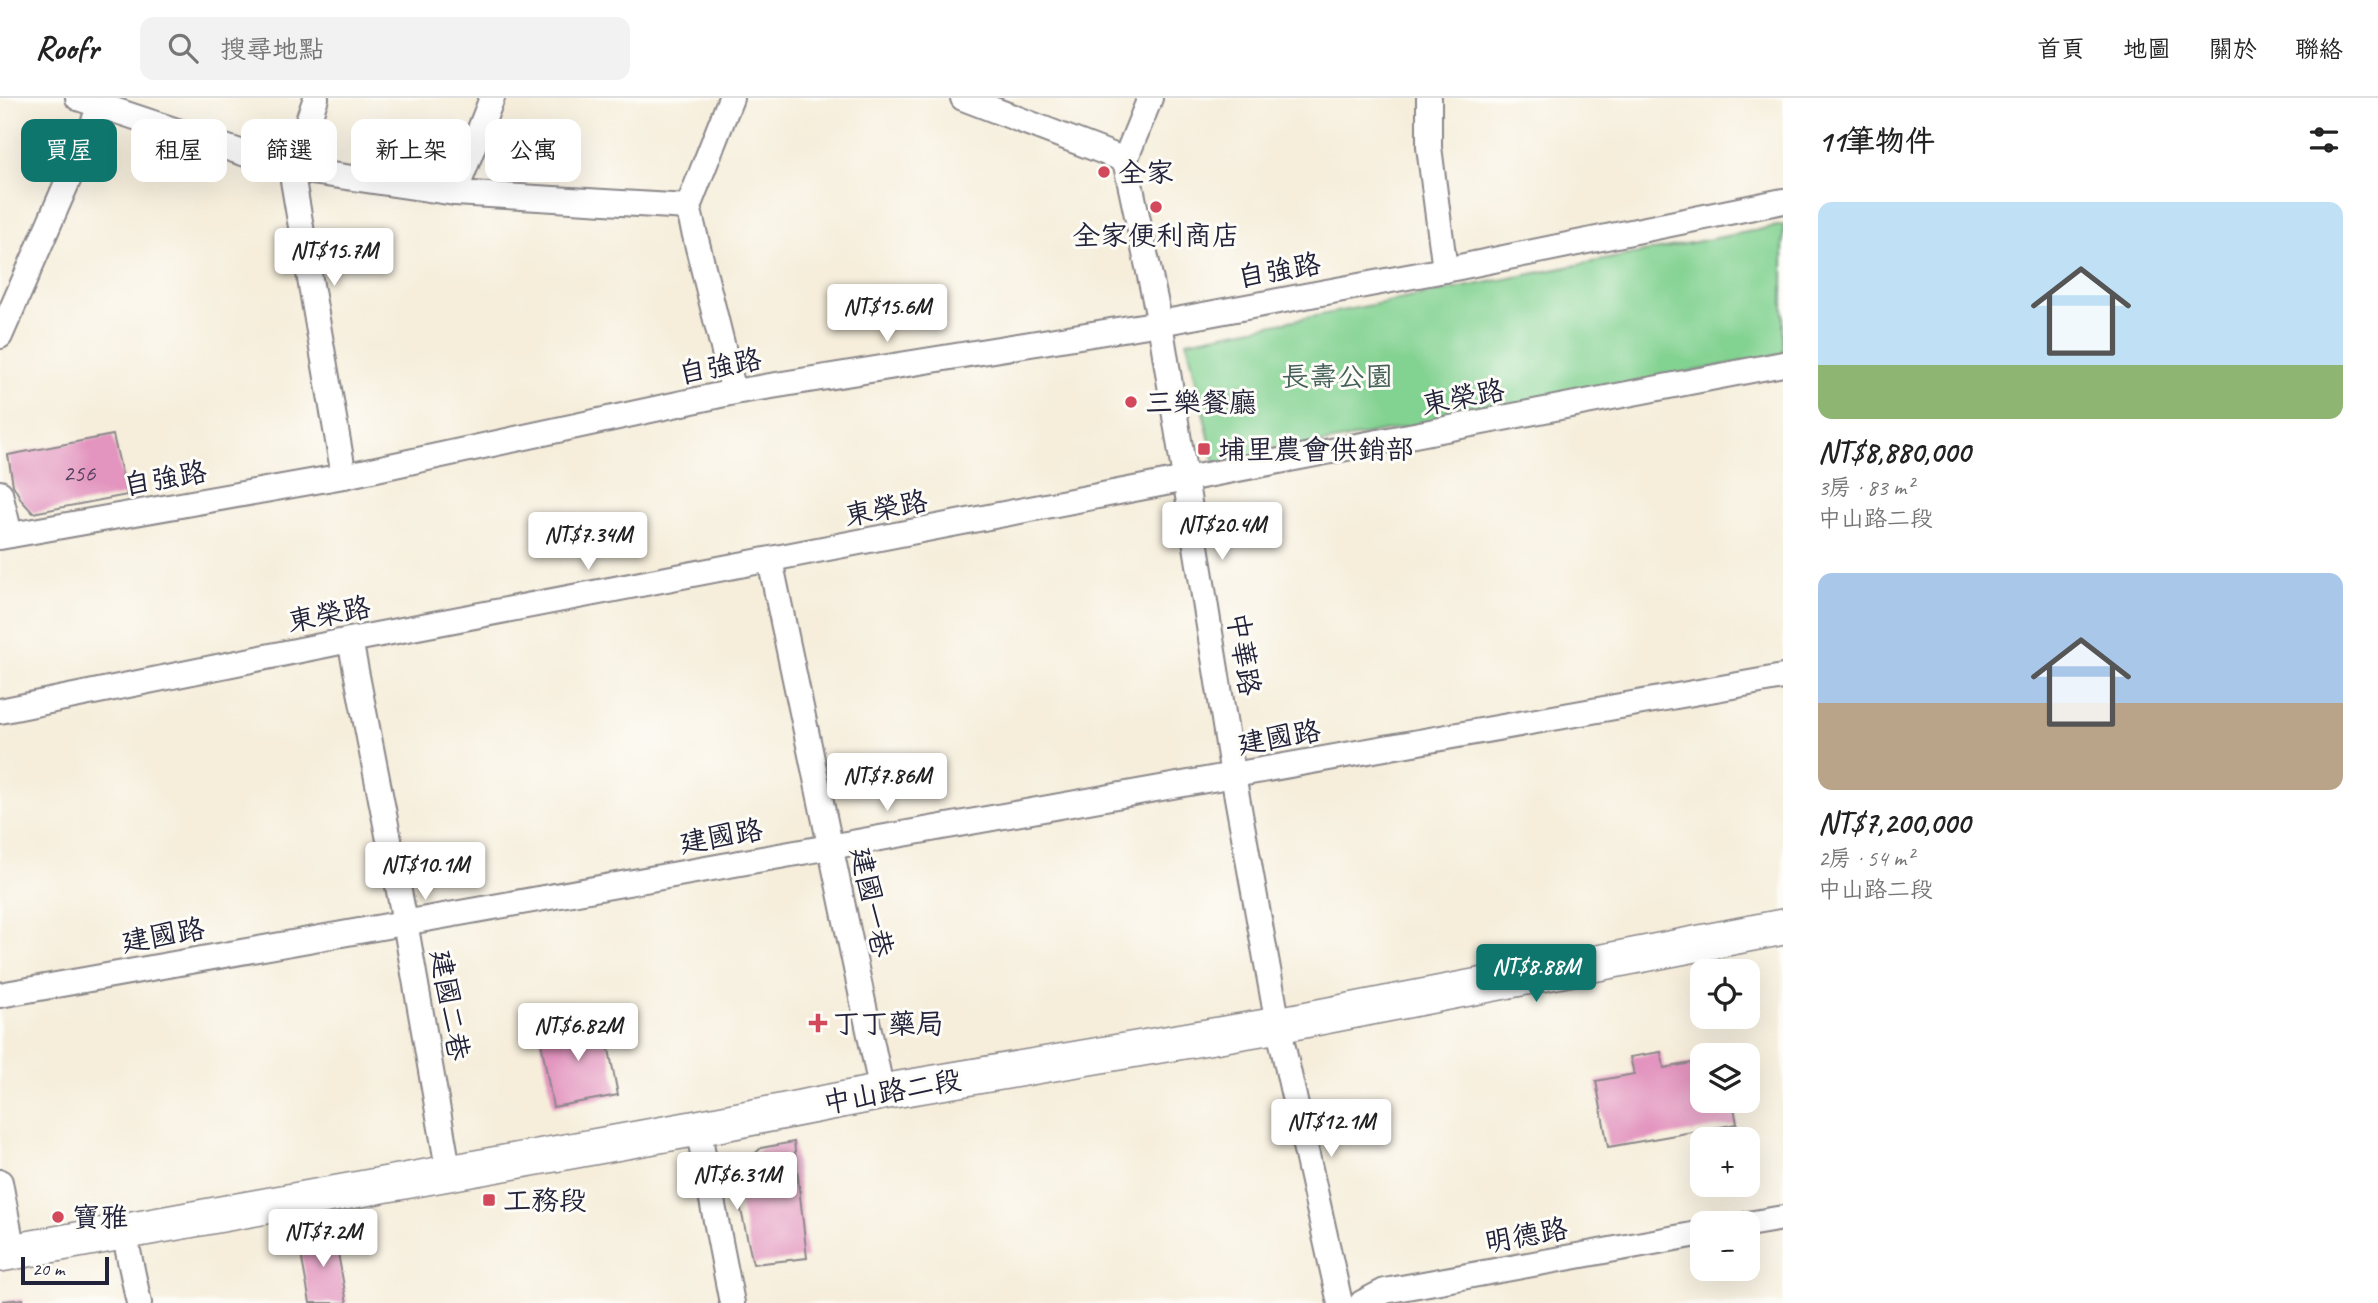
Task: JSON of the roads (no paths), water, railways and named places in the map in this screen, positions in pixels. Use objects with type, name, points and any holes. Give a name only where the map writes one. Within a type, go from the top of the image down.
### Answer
[{"type":"street","points":[[309,119],[316,98]]},
{"type":"street","points":[[455,193],[492,98]]},
{"type":"street","points":[[731,98],[688,207],[734,393]]},
{"type":"street","points":[[962,98],[1125,160],[1150,98]]},
{"type":"street","points":[[1429,98],[1429,147],[1445,270]]},
{"type":"street","points":[[0,336],[94,101],[241,152]]},
{"type":"street","name":"中華路","points":[[1125,160],[1160,323],[1233,775],[1278,1025],[1340,1303]]},
{"type":"street","points":[[337,176],[455,193],[688,207]]},
{"type":"street","points":[[293,182],[344,476]]},
{"type":"street","name":"自強路","points":[[5,536],[344,476],[734,393],[1160,323],[1445,270],[1783,201]]},
{"type":"street","name":"東榮路","points":[[0,711],[350,640],[1783,365]]},
{"type":"street","points":[[0,493],[5,536]]},
{"type":"street","name":"建國一巷","points":[[770,560],[882,1091]]},
{"type":"street","name":"建國二巷","points":[[350,640],[405,922],[449,1174]]},
{"type":"street","name":"建國路","points":[[0,995],[1783,677]]},
{"type":"street","name":"中山路二段","points":[[6,1253],[698,1128],[882,1091],[1278,1025],[1783,927]]},
{"type":"street","points":[[698,1128],[732,1303]]},
{"type":"street","points":[[0,1182],[6,1253]]},
{"type":"street","points":[[1760,1222],[1783,1218]]},
{"type":"street","points":[[124,1232],[139,1303]]},
{"type":"street","name":"明德路","points":[[1363,1303],[1385,1290],[1690,1235]]},
{"type":"place","name":"全家","points":[[1104,172]]},
{"type":"place","name":"全家便利商店","points":[[1156,207]]},
{"type":"place","name":"三樂餐廳","points":[[1131,402]]},
{"type":"place","name":"埔里農會供銷部","points":[[1204,449]]},
{"type":"place","name":"丁丁藥局","points":[[818,1023]]},
{"type":"place","name":"工務段","points":[[489,1200]]},
{"type":"place","name":"寶雅","points":[[58,1217]]},
{"type":"park label","name":"長壽公園","points":[[1337,376]]}]
